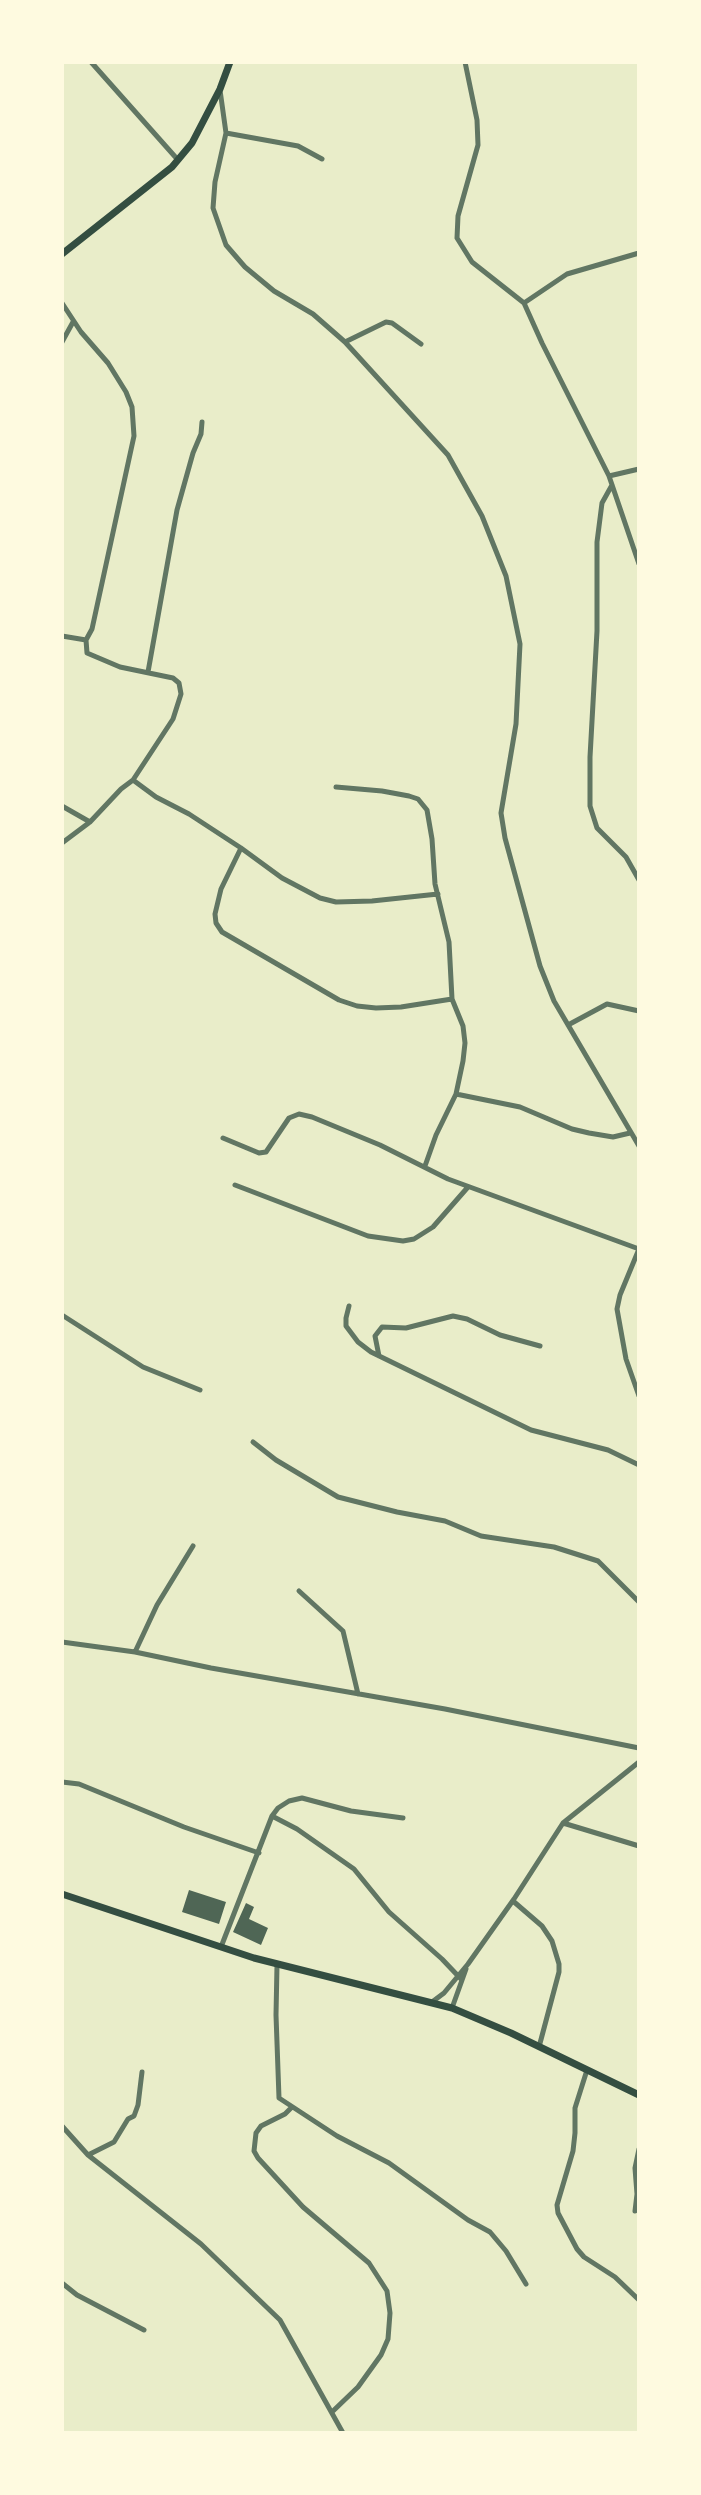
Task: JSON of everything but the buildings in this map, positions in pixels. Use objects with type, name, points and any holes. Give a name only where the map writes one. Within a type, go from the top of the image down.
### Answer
[{"type":"main road","points":[[62,254],[134,199],[178,160],[192,143],[220,89],[230,62]]},
{"type":"main road","points":[[62,1894],[277,1965],[452,2008],[639,2095]]},
{"type":"street","points":[[91,62],[178,160]]},
{"type":"street","points":[[465,62],[477,120],[478,145],[458,216],[457,238],[472,262],[524,303],[613,484],[639,564]]},
{"type":"street","points":[[220,89],[226,133],[215,182],[213,208],[226,245],[264,283],[313,314],[345,342],[448,455],[482,516],[506,576],[517,626],[520,660],[516,724],[501,813],[505,838],[540,966],[554,1001],[639,1146]]},
{"type":"street","points":[[226,133],[298,146],[322,159]]},
{"type":"street","points":[[524,303],[567,274],[639,253]]},
{"type":"street","points":[[62,303],[73,322],[108,363],[132,407],[134,436],[92,629],[86,640],[87,653],[120,667],[173,678],[179,683],[181,694],[167,730],[133,780],[90,822],[62,843]]},
{"type":"street","points":[[62,342],[73,322]]},
{"type":"street","points":[[345,342],[386,322],[421,344]]},
{"type":"street","points":[[148,672],[177,510],[202,422]]},
{"type":"street","points":[[609,476],[639,469]]},
{"type":"street","points":[[613,484],[602,503],[597,542],[590,806],[597,828],[626,857],[639,880]]},
{"type":"street","points":[[62,636],[86,640]]},
{"type":"street","points":[[133,780],[241,848],[282,878],[320,898],[336,902],[372,901],[438,894]]},
{"type":"street","points":[[336,787],[409,796],[427,810],[438,894],[449,942],[452,999],[458,1009],[465,1043],[456,1094],[425,1166]]},
{"type":"street","points":[[62,806],[90,822]]},
{"type":"street","points":[[241,848],[217,901],[216,923],[222,932],[339,1000],[357,1006],[401,1007],[452,999]]},
{"type":"street","points":[[568,1025],[607,1004],[639,1011]]},
{"type":"street","points":[[456,1094],[520,1107],[589,1133],[613,1137],[630,1133]]},
{"type":"street","points":[[223,1138],[259,1153],[266,1152],[289,1118],[299,1114],[380,1145],[468,1187],[639,1249],[617,1309],[626,1359],[639,1396]]},
{"type":"street","points":[[235,1185],[368,1236],[403,1241],[414,1239],[433,1227],[468,1187]]},
{"type":"street","points":[[349,1306],[346,1318],[350,1334],[379,1356],[531,1430],[608,1450],[639,1465]]},
{"type":"street","points":[[62,1315],[143,1367],[200,1390]]},
{"type":"street","points":[[379,1356],[375,1336],[382,1327],[406,1328],[453,1316],[467,1319],[500,1335],[540,1346]]},
{"type":"street","points":[[253,1442],[276,1460],[338,1497],[445,1521],[481,1536],[554,1547],[598,1561],[639,1602]]},
{"type":"street","points":[[135,1652],[157,1605],[193,1546]]},
{"type":"street","points":[[299,1591],[343,1631],[358,1694]]},
{"type":"street","points":[[62,1642],[135,1652],[639,1748]]},
{"type":"street","points":[[432,2002],[460,1977],[563,1823],[639,1762]]},
{"type":"street","points":[[62,1782],[79,1784],[184,1827],[259,1853]]},
{"type":"street","points":[[221,1948],[272,1816],[278,1808],[302,1798],[351,1811],[403,1818]]},
{"type":"street","points":[[272,1816],[309,1837],[354,1869],[389,1912],[460,1977]]},
{"type":"street","points":[[563,1823],[639,1846]]},
{"type":"street","points":[[513,1901],[542,1926],[552,1941],[559,1964],[539,2047]]},
{"type":"street","points":[[277,1965],[279,2098],[337,2136],[389,2163],[468,2220],[490,2232],[526,2284]]},
{"type":"street","points":[[452,2008],[460,1977]]},
{"type":"street","points":[[587,2070],[575,2108],[573,2151],[557,2205],[558,2213],[584,2257],[615,2277],[639,2300]]},
{"type":"street","points":[[88,2155],[114,2142],[128,2119],[134,2116],[142,2072]]},
{"type":"street","points":[[292,2107],[261,2126],[256,2133],[254,2151],[303,2207],[369,2263],[387,2291],[390,2313],[388,2339],[381,2355],[358,2387],[332,2412]]},
{"type":"street","points":[[62,2126],[88,2155],[201,2244],[280,2320],[343,2433]]},
{"type":"street","points":[[635,2211],[635,2168],[639,2149]]},
{"type":"street","points":[[62,2283],[77,2295],[144,2330]]}]
